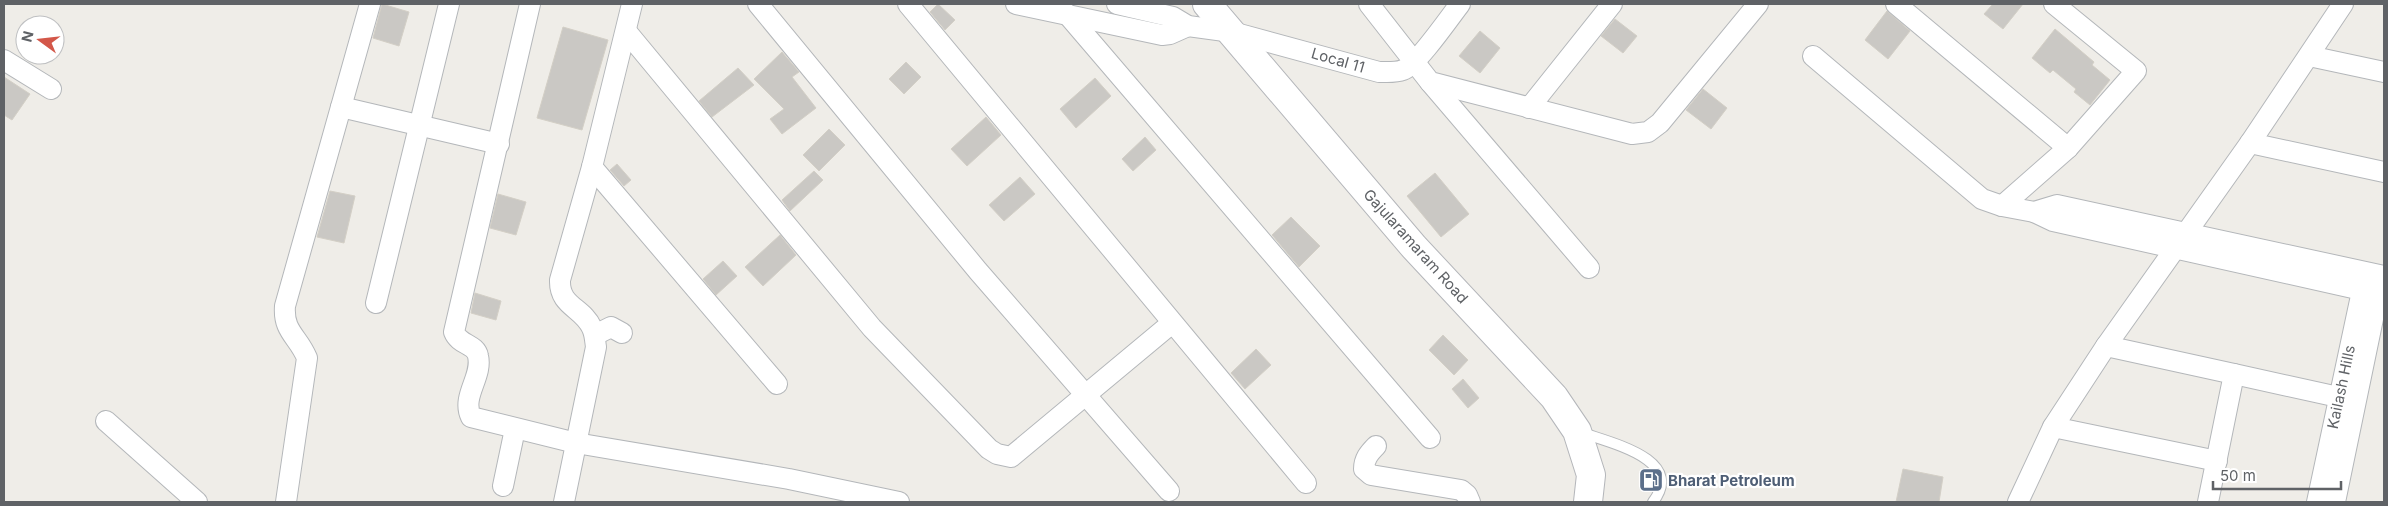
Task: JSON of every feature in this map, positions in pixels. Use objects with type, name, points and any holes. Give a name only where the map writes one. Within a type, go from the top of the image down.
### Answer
[{"type":"main road","name":"Gajularamaram Road","points":[[1207,4],[1414,246],[1554,397],[1577,431],[1591,475],[1588,502]]},
{"type":"street","points":[[286,502],[307,358],[303,347],[288,330],[284,318],[285,306],[370,4]]},
{"type":"street","points":[[376,302],[449,4]]},
{"type":"street","points":[[530,4],[454,332],[460,342],[474,349],[478,354],[478,363],[468,404],[471,418],[576,443],[789,479],[899,502]]},
{"type":"street","points":[[564,502],[596,347],[592,326],[564,299],[560,291],[560,280],[592,167],[632,4]]},
{"type":"street","points":[[758,4],[978,271],[1169,491]]},
{"type":"street","points":[[908,4],[1306,483]]},
{"type":"street","name":"Local 11","points":[[1016,4],[1162,35],[1170,34],[1188,26]]},
{"type":"street","name":"Local 11","points":[[1116,4],[1173,16],[1188,26],[1232,32],[1379,72],[1405,70],[1415,61],[1460,4]]},
{"type":"street","points":[[1369,4],[1430,82],[1589,268]]},
{"type":"street","points":[[1529,108],[1612,4]]},
{"type":"street","points":[[1430,82],[1632,134],[1648,132],[1660,123],[1758,4]]},
{"type":"street","points":[[1896,4],[2068,148]]},
{"type":"street","points":[[2002,206],[2068,148],[2136,71],[2054,4]]},
{"type":"street","points":[[2018,502],[2054,427],[2106,346],[2250,143],[2344,4]]},
{"type":"street","points":[[1067,14],[1430,438]]},
{"type":"street","points":[[626,31],[872,328],[989,449],[997,454],[1011,457],[1172,324]]},
{"type":"street","points":[[1813,56],[1946,170],[1982,198],[2002,206],[2034,212],[2053,221],[2181,241],[2376,284]]},
{"type":"street","points":[[2308,56],[2384,72]]},
{"type":"street","points":[[4,60],[51,89]]},
{"type":"street","points":[[341,108],[499,144]]},
{"type":"street","points":[[2250,143],[2384,172]]},
{"type":"street","points":[[592,167],[777,384]]},
{"type":"street","name":"Kailash Hills","points":[[2316,502],[2348,399],[2376,284]]},
{"type":"street","points":[[595,335],[611,327],[622,333]]},
{"type":"street","points":[[2106,346],[2348,399],[2335,502]]},
{"type":"street","points":[[2208,502],[2234,374]]},
{"type":"street","points":[[106,421],[197,502]]},
{"type":"street","points":[[2054,427],[2217,461]]},
{"type":"street","points":[[503,486],[515,429]]},
{"type":"street","points":[[1376,446],[1368,454],[1364,463],[1364,469],[1371,475],[1461,490],[1467,495],[1470,502]]},
{"type":"lane","points":[[1577,431],[1628,449],[1654,463],[1662,476],[1662,491],[1653,502]]},
{"type":"building","points":[[382,4],[409,12],[399,46],[373,38]]},
{"type":"building","points":[[938,4],[955,20],[945,30],[930,12]]},
{"type":"building","points":[[1993,4],[2023,4],[2003,29],[1984,14]]},
{"type":"building","points":[[1887,11],[1910,31],[1888,59],[1865,40]]},
{"type":"building","points":[[1615,19],[1637,36],[1623,53],[1601,36]]},
{"type":"building","points":[[563,27],[608,40],[582,130],[537,118]]},
{"type":"building","points":[[2055,29],[2094,62],[2092,65],[2110,80],[2090,105],[2074,92],[2076,89],[2053,70],[2050,73],[2032,58]]},
{"type":"building","points":[[1480,31],[1500,48],[1480,73],[1459,56]]},
{"type":"building","points":[[782,52],[799,72],[792,77],[816,108],[782,134],[770,119],[784,109],[754,79]]},
{"type":"building","points":[[906,62],[921,77],[904,94],[889,79]]},
{"type":"building","points":[[738,68],[754,85],[712,117],[699,101]]},
{"type":"building","points":[[4,77],[30,94],[12,120],[4,115]]},
{"type":"building","points":[[1095,78],[1111,96],[1076,128],[1060,109]]},
{"type":"building","points":[[1703,89],[1727,108],[1711,129],[1686,110]]},
{"type":"building","points":[[986,117],[1001,135],[967,166],[951,149]]},
{"type":"building","points":[[829,129],[845,145],[819,171],[803,155]]},
{"type":"building","points":[[1145,137],[1156,150],[1133,171],[1122,159]]},
{"type":"building","points":[[617,164],[631,180],[624,186],[610,170]]},
{"type":"building","points":[[814,171],[823,180],[790,211],[782,200]]},
{"type":"building","points":[[1435,173],[1469,214],[1441,237],[1407,196]]},
{"type":"building","points":[[1020,177],[1035,194],[1004,221],[989,205]]},
{"type":"building","points":[[330,191],[355,196],[344,243],[317,237]]},
{"type":"building","points":[[498,194],[526,202],[516,235],[490,228]]},
{"type":"building","points":[[1291,217],[1320,246],[1299,267],[1272,235]]},
{"type":"building","points":[[780,235],[796,255],[763,286],[745,267]]},
{"type":"building","points":[[723,261],[737,276],[716,295],[703,279]]},
{"type":"building","points":[[475,293],[501,301],[496,320],[471,313]]},
{"type":"building","points":[[1443,335],[1468,360],[1454,375],[1429,350]]},
{"type":"building","points":[[1256,349],[1271,365],[1245,389],[1231,373]]},
{"type":"building","points":[[1463,379],[1479,398],[1468,408],[1452,389]]},
{"type":"building","points":[[1903,469],[1943,477],[1939,502],[1896,502]]},
{"type":"place","name":"Bharat Petroleum","points":[[1651,480]]}]
